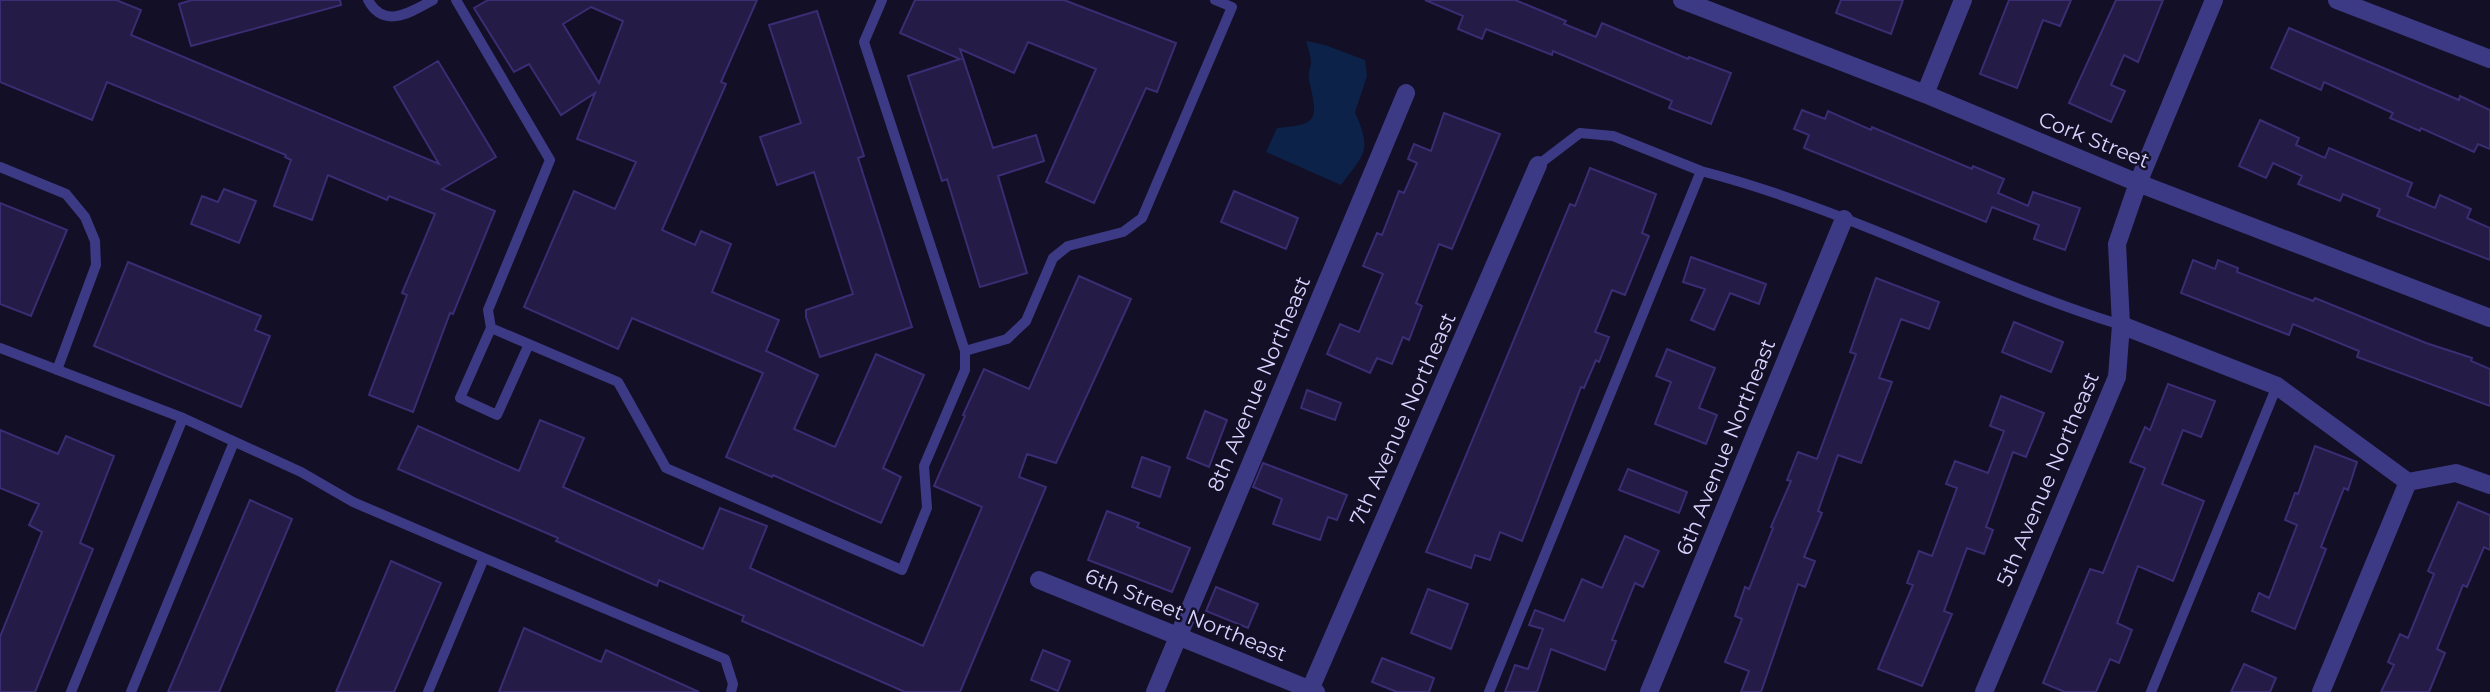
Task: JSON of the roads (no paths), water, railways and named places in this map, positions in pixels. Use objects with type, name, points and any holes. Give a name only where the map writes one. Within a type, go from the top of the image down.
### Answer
[{"type":"street","points":[[1925,94],[1963,0]]},
{"type":"street","name":"5th Avenue Northeast","points":[[1984,692],[2117,377],[2121,325],[2117,244],[2138,183],[2214,0]]},
{"type":"street","points":[[2337,0],[2490,59]]},
{"type":"street","name":"Cork Street","points":[[1694,2],[2138,183],[2490,318]]},
{"type":"street","name":"8th Avenue Northeast","points":[[1156,692],[1406,93]]},
{"type":"street","name":"7th Avenue Northeast","points":[[1311,691],[1538,165]]},
{"type":"street","name":"6th Avenue Northeast","points":[[1649,692],[1844,219]]},
{"type":"street","points":[[2121,325],[2277,386],[2407,482],[2456,473],[2490,485]]},
{"type":"street","points":[[2321,692],[2407,482]]},
{"type":"street","name":"6th Street Northeast","points":[[1039,580],[1311,691]]},
{"type":"lane","points":[[368,0],[373,8],[384,15],[398,17],[432,0]]},
{"type":"lane","points":[[456,0],[550,160],[488,310],[491,328],[460,398],[497,415],[529,344]]},
{"type":"lane","points":[[491,328],[618,382],[666,468],[902,570],[927,508],[924,466],[965,370],[965,351],[864,42],[881,0]]},
{"type":"lane","points":[[965,351],[1007,339],[1026,321],[1053,258],[1068,246],[1123,232],[1142,218],[1232,7],[1214,0]]},
{"type":"lane","points":[[1538,165],[1580,133],[1613,136],[1701,171],[1754,185],[1991,279],[2121,325]]},
{"type":"lane","points":[[0,167],[66,194],[85,217],[95,241],[96,265],[57,370]]},
{"type":"lane","points":[[1489,692],[1701,171]]},
{"type":"lane","points":[[0,348],[183,418],[301,472],[354,502],[725,659],[733,684],[731,692]]},
{"type":"lane","points":[[2151,692],[2277,386]]},
{"type":"lane","points":[[71,692],[183,418]]},
{"type":"lane","points":[[131,692],[234,442]]},
{"type":"lane","points":[[428,692],[484,558]]},
{"type":"water","points":[[1306,41],[1365,60],[1367,76],[1355,112],[1363,135],[1363,151],[1356,166],[1341,185],[1266,152],[1277,128],[1302,125],[1312,117],[1314,103],[1309,77],[1311,60]]}]
